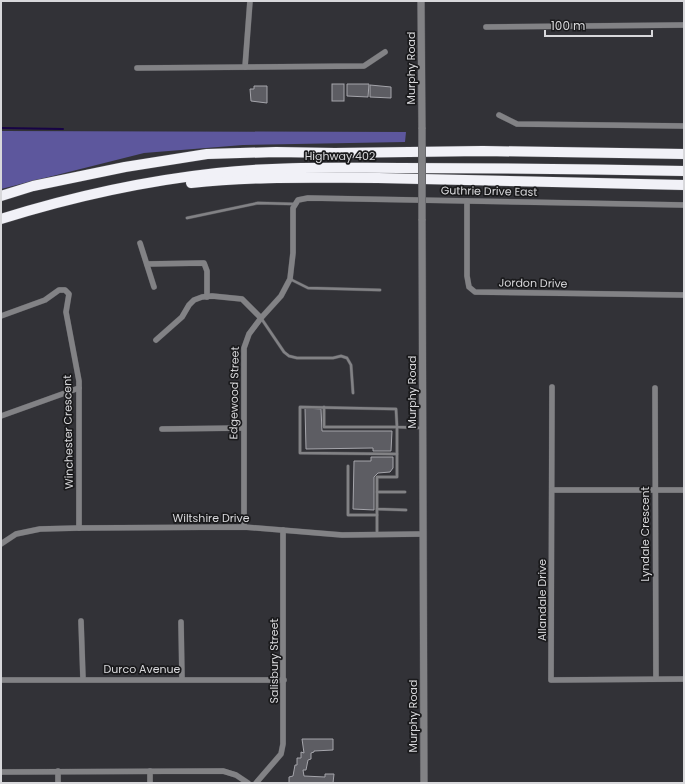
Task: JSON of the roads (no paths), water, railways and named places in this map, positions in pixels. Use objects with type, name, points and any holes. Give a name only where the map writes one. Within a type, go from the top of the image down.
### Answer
[{"type":"highway","points":[[483,151],[598,146],[684,148]]},
{"type":"highway","name":"Highway 402","points":[[1,196],[48,183],[125,167],[207,154],[276,152],[342,153],[483,151],[684,154]]},
{"type":"highway","name":"Highway 402","points":[[1,219],[68,200],[159,181],[251,170],[372,168],[684,171]]},
{"type":"highway","points":[[68,200],[200,182],[278,177],[495,180],[684,185]]},
{"type":"street","points":[[245,67],[250,1]]},
{"type":"street","name":"Murphy Road","points":[[421,1],[424,783]]},
{"type":"street","points":[[486,27],[684,25]]},
{"type":"street","points":[[137,68],[364,66],[385,52]]},
{"type":"street","points":[[499,115],[516,124],[684,126]]},
{"type":"street","name":"Guthrie Drive East","points":[[295,204],[302,199],[308,198],[684,205]]},
{"type":"street","name":"Jordon Drive","points":[[467,201],[467,276],[469,287],[475,292],[684,296]]},
{"type":"street","name":"Edgewood Street","points":[[244,527],[244,348],[249,334],[281,296],[290,279],[293,253],[293,208],[295,204]]},
{"type":"street","points":[[140,243],[154,287]]},
{"type":"street","points":[[147,264],[204,262],[207,270],[207,297]]},
{"type":"street","name":"Winchester Crescent","points":[[1,316],[45,300],[59,290],[65,290],[68,292],[70,298],[66,312],[79,388],[79,528]]},
{"type":"street","points":[[156,340],[182,317],[189,305],[194,300],[207,297],[242,299],[261,318]]},
{"type":"street","name":"Allandale Drive","points":[[552,387],[551,680],[684,679]]},
{"type":"street","points":[[1,416],[79,388]]},
{"type":"street","name":"Lyndale Crescent","points":[[655,388],[656,679]]},
{"type":"street","points":[[162,429],[243,428]]},
{"type":"street","points":[[552,490],[684,490]]},
{"type":"street","name":"Wiltshire Drive","points":[[1,544],[16,534],[40,529],[79,528],[244,527],[342,535],[423,534]]},
{"type":"street","name":"Salisbury Street","points":[[256,783],[280,754],[283,744],[284,530]]},
{"type":"street","points":[[81,621],[83,680]]},
{"type":"street","points":[[181,622],[182,679]]},
{"type":"street","name":"Durco Avenue","points":[[1,680],[284,680]]},
{"type":"street","points":[[58,771],[58,783]]},
{"type":"street","points":[[1,772],[223,771],[236,775],[248,783]]},
{"type":"street","points":[[150,772],[150,783]]},
{"type":"lane","points":[[187,218],[258,203],[295,204]]},
{"type":"lane","points":[[290,279],[308,288],[380,290]]},
{"type":"lane","points":[[261,318],[284,352],[290,356],[297,358],[326,358],[341,356],[347,358],[351,366],[353,393]]},
{"type":"lane","points":[[377,534],[377,477],[397,477],[398,454],[396,409],[300,407],[300,453],[398,454]]},
{"type":"lane","points":[[324,407],[324,427],[423,428]]},
{"type":"lane","points":[[348,466],[348,515],[377,515]]},
{"type":"lane","points":[[377,492],[406,492]]},
{"type":"lane","points":[[377,509],[406,510]]},
{"type":"waterway","points":[[1,128],[63,129]]}]
